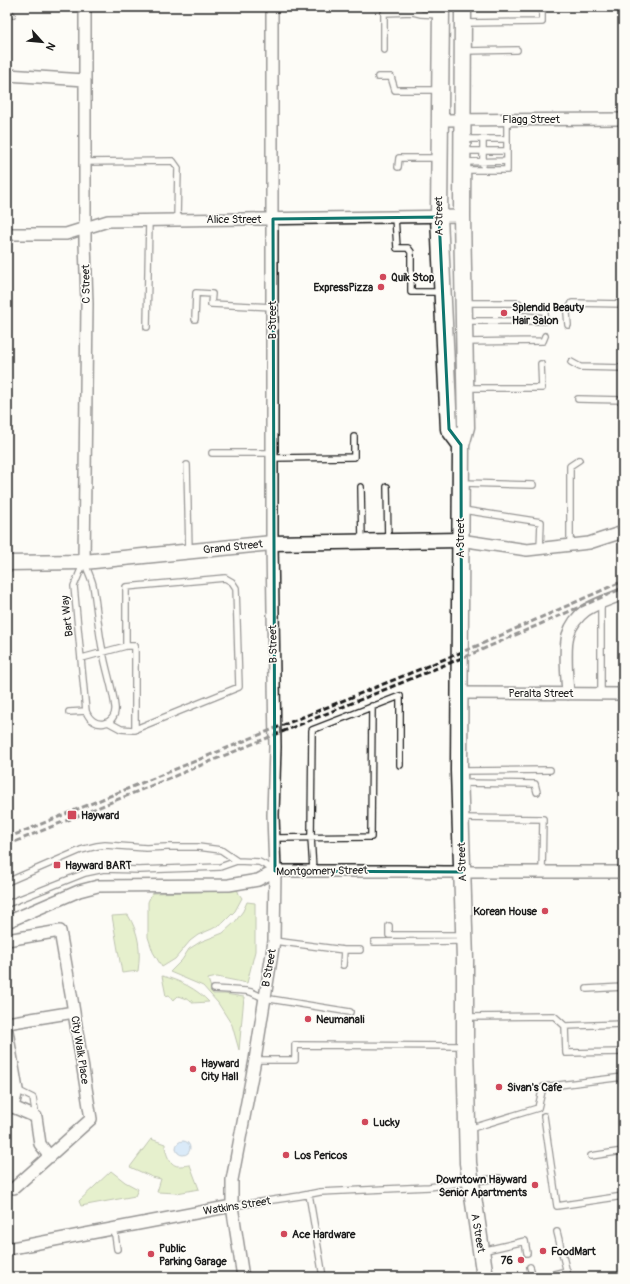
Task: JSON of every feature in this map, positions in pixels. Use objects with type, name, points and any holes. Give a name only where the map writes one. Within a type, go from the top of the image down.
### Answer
[{"type":"main road","name":"A Street","points":[[462,7],[462,216],[466,427],[461,445],[460,483],[458,693],[459,777],[464,938],[468,1163],[485,1277]]},
{"type":"main road","name":"A Street","points":[[441,11],[439,217],[442,292],[450,429],[461,445]]},
{"type":"street","name":"C Street","points":[[84,562],[87,304],[85,7]]},
{"type":"street","name":"B Street","points":[[243,1277],[232,1206],[232,1180],[274,940],[275,871],[273,804],[276,747],[272,544],[272,7]]},
{"type":"street","points":[[7,75],[85,80]]},
{"type":"street","name":"Flagg Street","points":[[440,120],[623,119]]},
{"type":"street","name":"Alice Street","points":[[7,234],[66,234],[108,221],[462,216]]},
{"type":"street","points":[[460,540],[527,550],[589,544],[623,532]]},
{"type":"street","name":"Grand Street","points":[[7,564],[84,562],[272,544],[460,540]]},
{"type":"street","points":[[568,694],[567,646],[568,635],[574,622],[586,611],[623,594]]},
{"type":"street","name":"Peralta Street","points":[[458,693],[623,694]]},
{"type":"street","name":"Montgomery Street","points":[[7,922],[79,891],[98,886],[229,885],[258,880],[275,871],[623,872]]},
{"type":"street","name":"City Walk Place","points":[[7,940],[60,931],[91,1120],[14,1188]]},
{"type":"street","points":[[7,1023],[74,1012]]},
{"type":"street","points":[[7,1031],[17,1090],[10,1108],[36,1118],[40,1144],[50,1157]]},
{"type":"street","name":"Watkins Street","points":[[7,1249],[232,1206]]},
{"type":"lane","points":[[462,23],[542,22],[542,7]]},
{"type":"lane","points":[[384,50],[384,13],[413,12],[421,14],[441,11]]},
{"type":"lane","points":[[462,51],[517,50]]},
{"type":"lane","points":[[378,77],[391,77],[395,90],[440,90]]},
{"type":"lane","points":[[462,156],[483,170],[507,170],[508,120]]},
{"type":"lane","points":[[462,156],[483,139],[508,139]]},
{"type":"lane","points":[[483,139],[483,170]]},
{"type":"lane","points":[[462,156],[483,151],[507,151]]},
{"type":"lane","points":[[462,156],[483,162],[507,162]]},
{"type":"lane","points":[[398,167],[399,158],[440,158]]},
{"type":"lane","points":[[85,162],[173,161],[178,168],[177,220]]},
{"type":"lane","points":[[395,217],[397,248],[408,248],[411,252],[411,292],[442,292]]},
{"type":"lane","points":[[147,327],[149,220]]},
{"type":"lane","points":[[196,319],[196,293],[212,294],[211,304],[272,307]]},
{"type":"lane","points":[[464,303],[519,303],[521,309],[545,311],[545,321],[464,321]]},
{"type":"lane","points":[[568,325],[567,313],[572,303],[623,304]]},
{"type":"lane","points":[[465,342],[543,341],[545,336]]},
{"type":"lane","points":[[571,362],[580,367],[623,368]]},
{"type":"lane","points":[[466,388],[542,388],[541,364]]},
{"type":"lane","points":[[578,399],[623,400]]},
{"type":"lane","points":[[212,453],[354,457],[354,437]]},
{"type":"lane","points":[[570,546],[570,466],[579,460]]},
{"type":"lane","points":[[187,465],[189,552]]},
{"type":"lane","points":[[460,483],[533,485]]},
{"type":"lane","points":[[361,487],[362,542]]},
{"type":"lane","points":[[386,487],[388,541]]},
{"type":"lane","points":[[460,509],[541,522],[540,549]]},
{"type":"lane","points":[[69,712],[86,711],[92,721],[100,724],[108,722],[112,718],[116,708],[103,652],[92,583],[84,562]]},
{"type":"lane","name":"Bart Way","points":[[84,562],[74,586],[86,711]]},
{"type":"lane","points":[[108,722],[121,729],[135,730],[239,687],[236,588],[232,582],[225,578],[126,587],[126,646]]},
{"type":"lane","points":[[601,603],[601,694]]},
{"type":"lane","points":[[82,658],[126,646],[135,646],[135,730]]},
{"type":"lane","points":[[313,870],[311,837],[312,730],[400,696],[400,765]]},
{"type":"lane","points":[[274,838],[371,836],[372,706]]},
{"type":"lane","points":[[459,777],[550,770]]},
{"type":"lane","points":[[459,777],[535,784],[537,792]]},
{"type":"lane","points":[[461,818],[543,819],[542,872]]},
{"type":"lane","points":[[7,882],[80,850],[105,845],[146,848],[198,847],[221,850],[237,861]]},
{"type":"lane","points":[[7,904],[85,873],[104,869],[139,870],[220,867],[237,861],[258,862],[275,871]]},
{"type":"lane","points":[[389,926],[389,935],[464,938]]},
{"type":"lane","points":[[374,942],[464,938]]},
{"type":"lane","points":[[274,940],[344,950],[360,950]]},
{"type":"lane","points":[[343,964],[344,950]]},
{"type":"lane","points":[[587,989],[623,987]]},
{"type":"lane","points":[[214,989],[251,992],[264,998],[350,1012]]},
{"type":"lane","points":[[465,1017],[554,1016],[565,1026],[623,1024]]},
{"type":"lane","points":[[565,1026],[566,1053],[623,1052]]},
{"type":"lane","points":[[254,1060],[295,1060],[295,1044],[465,1046]]},
{"type":"lane","points":[[467,1129],[538,1108],[543,1087],[623,1077]]},
{"type":"lane","points":[[17,1090],[32,1098],[36,1118]]},
{"type":"lane","points":[[544,1116],[550,1171],[557,1206],[623,1196]]},
{"type":"lane","points":[[591,1156],[623,1151]]},
{"type":"lane","name":"Watkins Street","points":[[232,1206],[325,1192],[429,1187],[499,1178]]},
{"type":"lane","points":[[309,1194],[324,1277]]},
{"type":"lane","points":[[114,1228],[117,1248]]},
{"type":"lane","points":[[554,1274],[567,1274],[557,1232]]},
{"type":"lane","points":[[481,1251],[525,1241],[527,1253]]},
{"type":"lane","points":[[530,1267],[533,1277]]},
{"type":"highlighted area","points":[[439,217],[449,429],[461,445],[462,872],[275,871],[273,219]]},
{"type":"green space","points":[[237,889],[242,898],[235,911],[223,923],[198,935],[190,941],[175,959],[162,967],[153,952],[148,937],[148,902],[152,893],[228,891]]},
{"type":"green space","points":[[247,902],[255,903],[255,951],[247,983],[217,977],[208,979],[213,994],[244,997],[239,1050],[232,1025],[218,1003],[203,986],[170,972],[182,960],[189,949],[200,942],[223,933],[235,922],[243,911]]},
{"type":"green space","points":[[128,915],[137,935],[139,963],[138,971],[122,973],[112,916]]},
{"type":"green space","points":[[162,976],[187,986],[199,993],[209,1002],[192,1003],[192,1001],[178,996],[173,1000],[169,995],[166,996]]},
{"type":"green space","points":[[151,1139],[165,1144],[169,1159],[176,1166],[190,1165],[199,1189],[177,1193],[157,1192],[161,1179],[152,1177],[130,1167]]},
{"type":"green space","points":[[111,1171],[125,1182],[138,1189],[135,1196],[81,1206],[79,1201]]},
{"type":"water","points":[[183,1141],[188,1143],[190,1148],[188,1153],[183,1155],[178,1153],[176,1148],[178,1143]]},
{"type":"railway","points":[[7,838],[479,645],[623,581]]},
{"type":"railway","points":[[7,845],[481,650],[623,588]]},
{"type":"place","name":"Quik Stop","points":[[383,277]]},
{"type":"place","name":"ExpressPizza","points":[[381,287]]},
{"type":"place","name":"Splendid Beauty Hair Salon","points":[[504,313]]},
{"type":"place","name":"Hayward","points":[[72,815]]},
{"type":"place","name":"Hayward BART","points":[[57,865]]},
{"type":"place","name":"Korean House","points":[[545,911]]},
{"type":"place","name":"Neumanali","points":[[308,1019]]},
{"type":"place","name":"Hayward City Hall","points":[[193,1069]]},
{"type":"place","name":"Sivan's Cafe","points":[[499,1087]]},
{"type":"place","name":"Lucky","points":[[365,1122]]},
{"type":"place","name":"Los Pericos","points":[[286,1155]]},
{"type":"place","name":"Downtown Hayward Senior Apartments","points":[[535,1185]]},
{"type":"place","name":"Ace Hardware","points":[[284,1234]]},
{"type":"place","name":"FoodMart","points":[[543,1251]]},
{"type":"place","name":"Public Parking Garage","points":[[151,1254]]},
{"type":"place","name":"76","points":[[521,1260]]}]
